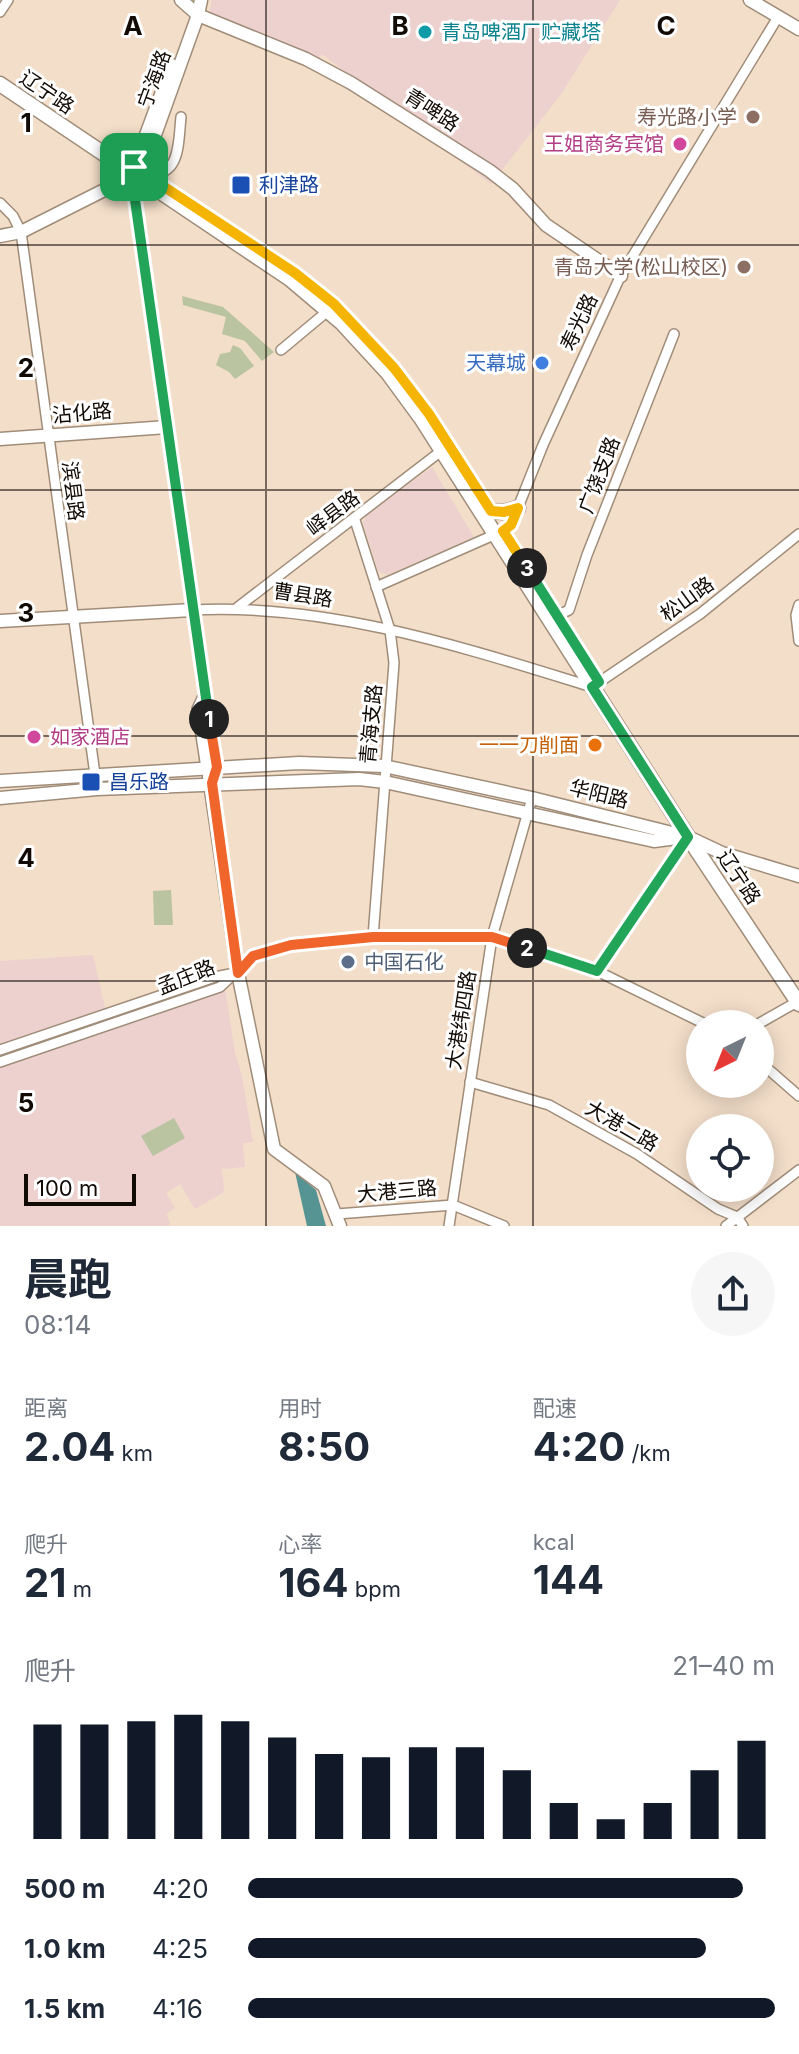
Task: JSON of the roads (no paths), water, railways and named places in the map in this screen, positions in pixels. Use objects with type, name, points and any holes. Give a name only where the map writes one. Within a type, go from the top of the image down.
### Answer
[{"type":"main road","name":"辽宁路","points":[[0,81],[295,273],[334,304],[394,368],[554,617],[688,837],[798,999]]},
{"type":"main road","name":"辽宁路","points":[[0,81],[111,152],[329,310],[388,373],[446,448],[491,511],[500,532]]},
{"type":"main road","points":[[491,511],[504,512],[518,508]]},
{"type":"main road","name":"辽宁路","points":[[596,684],[705,846],[798,999]]},
{"type":"street","points":[[0,12],[8,0]]},
{"type":"street","name":"青啤路","points":[[181,0],[351,83],[490,171],[513,189],[546,225],[621,276]]},
{"type":"street","points":[[750,0],[799,29]]},
{"type":"street","name":"宁海路","points":[[137,171],[143,142],[197,6]]},
{"type":"street","name":"宁海路","points":[[137,171],[197,6]]},
{"type":"street","name":"寿光路","points":[[500,532],[511,525],[543,445],[621,276],[778,17]]},
{"type":"street","name":"宁海路","points":[[137,171],[153,174],[171,167],[177,151],[181,117]]},
{"type":"street","points":[[111,152],[118,155],[131,153],[143,142]]},
{"type":"street","points":[[0,236],[21,232],[137,171]]},
{"type":"street","points":[[137,171],[135,200],[205,692],[212,783],[238,973],[274,1149],[319,1181],[329,1195],[338,1220]]},
{"type":"street","name":"滨县路","points":[[0,203],[13,216],[21,232],[97,789]]},
{"type":"street","points":[[281,350],[329,310]]},
{"type":"street","name":"广饶支路","points":[[554,617],[569,610],[587,555],[674,334]]},
{"type":"street","name":"沾化路","points":[[0,439],[167,427]]},
{"type":"street","name":"峄县路","points":[[238,607],[446,448]]},
{"type":"street","name":"青海支路","points":[[355,520],[390,630],[394,663],[373,937]]},
{"type":"street","points":[[376,587],[500,532]]},
{"type":"street","name":"松山路","points":[[596,684],[700,614],[799,534]]},
{"type":"street","points":[[799,605],[796,615],[799,641]]},
{"type":"street","name":"曹县路","points":[[0,621],[238,607],[280,610],[390,630],[596,684]]},
{"type":"street","name":"华阳路","points":[[0,781],[299,763],[384,766],[532,798],[688,837]]},
{"type":"street","name":"华阳路","points":[[0,798],[97,789],[359,779],[528,812],[654,841],[688,837]]},
{"type":"street","name":"大港纬四路","points":[[449,1226],[492,937],[532,798]]},
{"type":"street","points":[[597,971],[688,837],[705,846],[799,876]]},
{"type":"street","points":[[238,973],[253,956],[291,945],[373,937],[492,937],[597,971],[686,1015]]},
{"type":"street","name":"孟庄路","points":[[0,1050],[215,977],[238,973]]},
{"type":"street","name":"孟庄路","points":[[0,1062],[220,987],[238,973]]},
{"type":"street","points":[[774,1014],[798,999]]},
{"type":"street","points":[[774,1074],[799,1096]]},
{"type":"street","name":"大港二路","points":[[470,1082],[549,1105],[622,1145],[740,1222]]},
{"type":"street","points":[[726,1226],[740,1222],[799,1170]]},
{"type":"street","name":"大港三路","points":[[338,1220],[453,1205],[504,1226]]},
{"type":"water","points":[[295,1172],[316,1190],[326,1226],[307,1226]]},
{"type":"place","name":"青岛啤酒厂贮藏塔","points":[[425,32]]},
{"type":"place","name":"寿光路小学","points":[[753,117]]},
{"type":"place","name":"王姐商务宾馆","points":[[680,144]]},
{"type":"place","name":"利津路","points":[[241,185]]},
{"type":"place","name":"青岛大学(松山校区)","points":[[744,267]]},
{"type":"place","name":"天幕城","points":[[542,363]]},
{"type":"place","name":"如家酒店","points":[[34,737]]},
{"type":"place","name":"一一刀削面","points":[[595,745]]},
{"type":"place","name":"昌乐路","points":[[91,782]]},
{"type":"place","name":"中国石化","points":[[348,962]]}]
